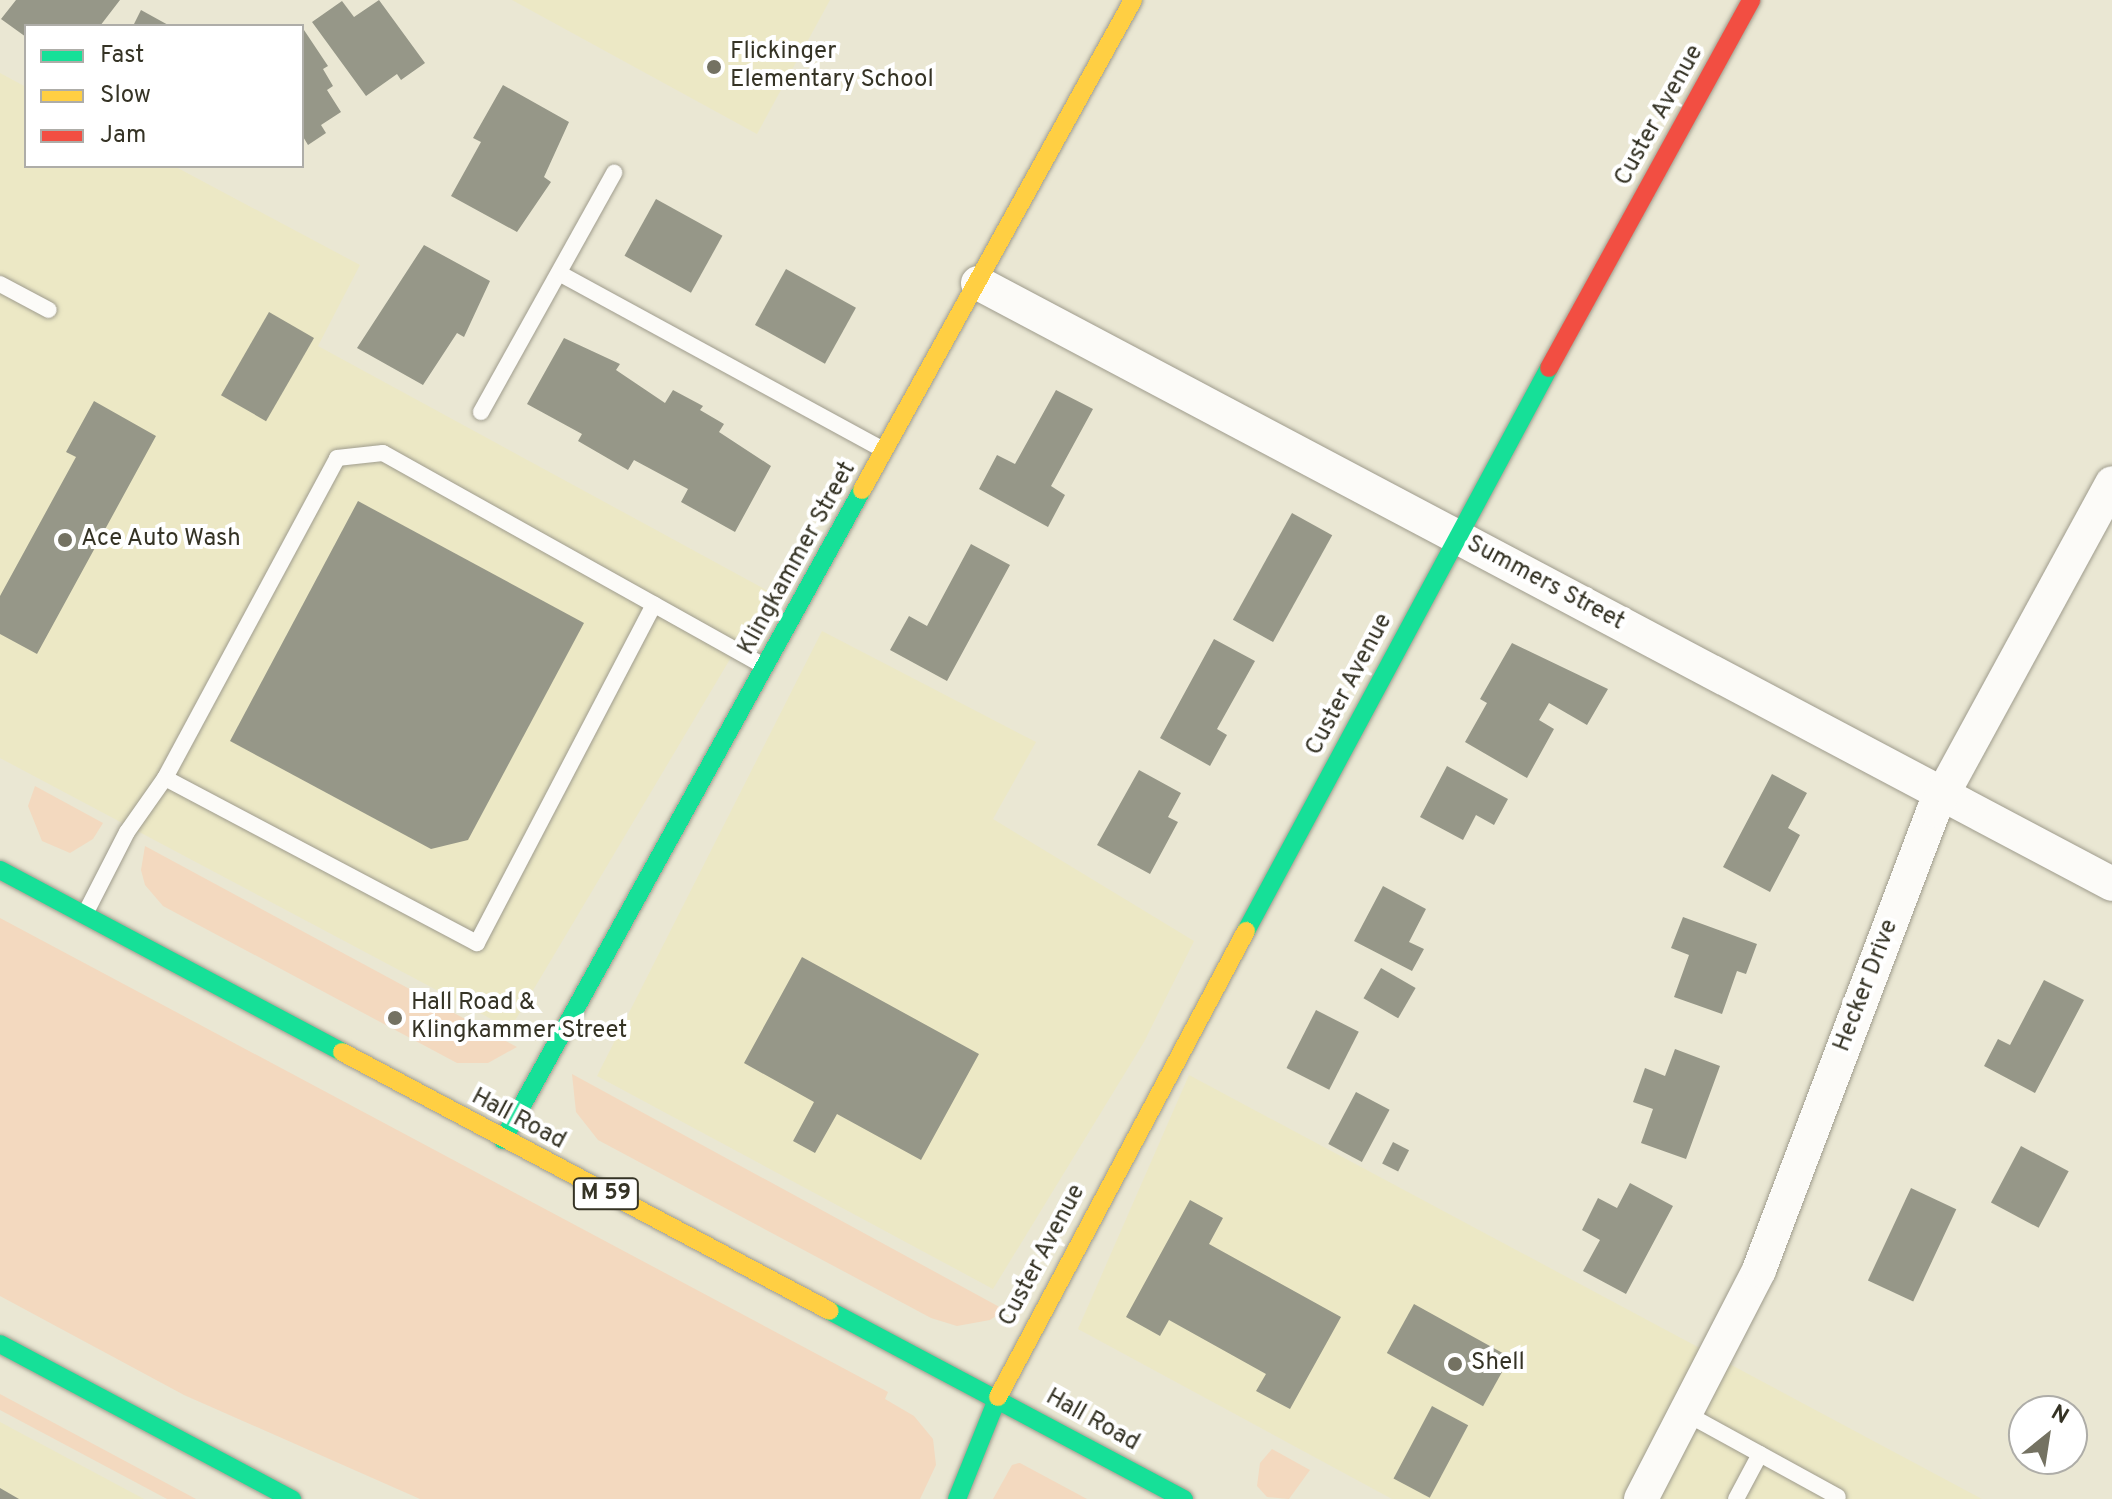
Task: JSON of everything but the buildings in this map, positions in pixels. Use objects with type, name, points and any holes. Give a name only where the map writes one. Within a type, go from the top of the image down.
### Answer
[{"type":"main road","name":"Klingkammer Street","points":[[503,1140],[1133,0]]},
{"type":"main road","name":"Custer Avenue","points":[[957,1499],[998,1397],[1456,538],[1751,0]]},
{"type":"main road","name":"Hall Road","points":[[0,870],[503,1140],[998,1397],[1184,1499]]},
{"type":"main road","points":[[0,1344],[292,1499]]},
{"type":"street","name":"Summers Street","points":[[978,283],[2112,884]]},
{"type":"street","name":"Hecker Drive","points":[[1641,1499],[1759,1270],[1943,792],[2112,483]]},
{"type":"lane","points":[[481,412],[614,173]]},
{"type":"lane","points":[[559,273],[885,450]]},
{"type":"lane","points":[[0,284],[49,310]]},
{"type":"lane","points":[[84,916],[127,832],[165,778],[337,458],[383,453],[766,667]]},
{"type":"lane","points":[[165,778],[477,943],[654,604]]},
{"type":"lane","points":[[1687,1414],[1838,1497]]},
{"type":"lane","points":[[1736,1499],[1760,1454]]},
{"type":"shaded area","name":"Flickinger Elementary School","points":[[512,0],[830,0],[757,134]]},
{"type":"shaded area","points":[[0,73],[24,86],[24,168],[178,168],[360,265],[318,346],[770,592],[510,1029],[0,758]]},
{"type":"shaded area","points":[[822,631],[1036,742],[993,819],[1194,941],[1144,1042],[993,1289],[597,1076]]},
{"type":"shaded area","points":[[35,786],[103,823],[93,839],[70,853],[42,841],[28,806]]},
{"type":"shaded area","points":[[145,846],[517,1047],[488,1063],[457,1063],[163,906],[145,885],[141,870]]},
{"type":"shaded area","points":[[0,918],[888,1392],[885,1399],[914,1416],[933,1439],[936,1465],[920,1499],[420,1499],[184,1395],[0,1296]]},
{"type":"shaded area","points":[[572,1074],[1005,1310],[990,1320],[957,1326],[931,1318],[598,1140],[576,1112]]},
{"type":"shaded area","points":[[1189,1075],[1982,1499],[1392,1499],[1078,1329]]},
{"type":"shaded area","points":[[0,1394],[196,1499],[167,1499],[0,1410]]},
{"type":"shaded area","points":[[0,1422],[144,1499],[0,1499]]},
{"type":"shaded area","points":[[1272,1449],[1310,1470],[1289,1499],[1267,1497],[1257,1486],[1260,1463]]},
{"type":"shaded area","points":[[1019,1463],[1087,1499],[993,1499],[1012,1465]]},
{"type":"traffic: fast","points":[[1246,931],[1549,368]]},
{"type":"traffic: fast","points":[[503,1140],[862,490]]},
{"type":"traffic: fast","points":[[0,870],[342,1052]]},
{"type":"traffic: fast","points":[[830,1311],[1184,1499]]},
{"type":"traffic: fast","points":[[0,1344],[292,1499]]},
{"type":"traffic: fast","points":[[957,1499],[998,1397]]},
{"type":"traffic: slow","points":[[862,490],[1133,0]]},
{"type":"traffic: slow","points":[[998,1397],[1246,931]]},
{"type":"traffic: slow","points":[[342,1052],[830,1311]]},
{"type":"traffic: jam","points":[[1549,368],[1751,0]]},
{"type":"place","name":"Flickinger Elementary School","points":[[714,67]]},
{"type":"place","name":"Ace Auto Wash","points":[[65,540]]},
{"type":"place","name":"Hall Road & Klingkammer Street","points":[[395,1018]]},
{"type":"place","name":"Shell","points":[[1455,1364]]}]
